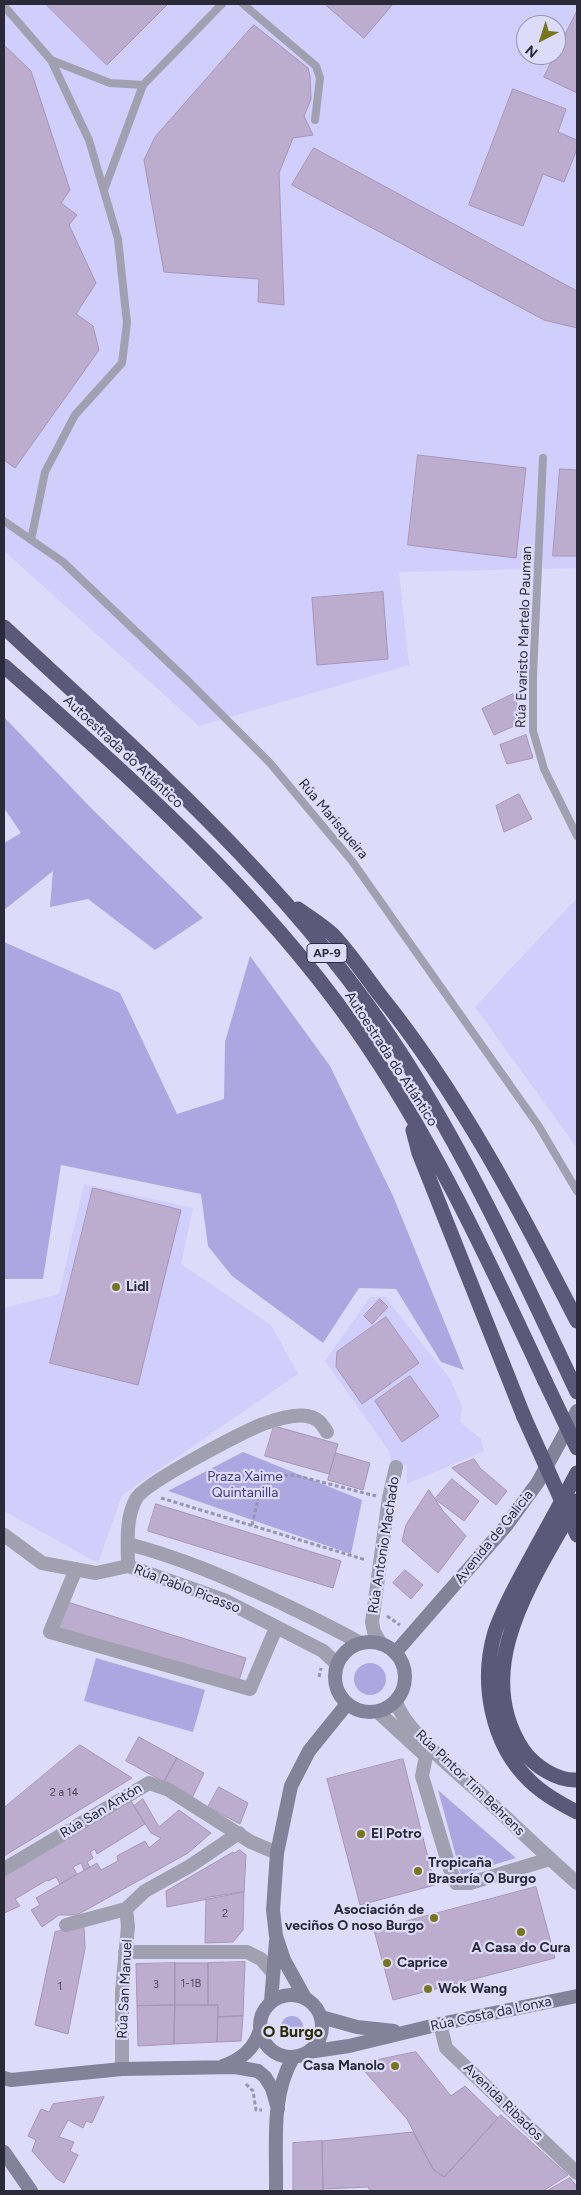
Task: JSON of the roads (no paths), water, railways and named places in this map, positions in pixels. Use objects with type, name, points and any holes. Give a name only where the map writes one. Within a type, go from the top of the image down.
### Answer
[{"type":"highway","name":"Autoestrada do Atlántico","points":[[4,627],[198,808],[277,893],[337,965],[400,1052],[448,1134],[513,1257],[577,1392]]},
{"type":"highway","name":"Autoestrada do Atlántico","points":[[4,666],[117,765],[183,829],[245,894],[307,965],[353,1025],[408,1111],[441,1169],[497,1278],[577,1448]]},
{"type":"highway","points":[[277,893],[332,934],[402,1022],[438,1073],[493,1164],[552,1271],[576,1319]]},
{"type":"highway","points":[[408,1111],[418,1154],[524,1417],[577,1536]]},
{"type":"highway","points":[[577,1472],[509,1599],[495,1633],[488,1669],[490,1701],[498,1733],[511,1758],[530,1781],[577,1812]]},
{"type":"highway","points":[[577,1501],[513,1621],[505,1652],[502,1682],[506,1712],[514,1737],[528,1756],[547,1771],[567,1780],[577,1780]]},
{"type":"main road","name":"Avenida de Galicia","points":[[395,1653],[511,1519],[538,1482],[577,1411]]},
{"type":"main road","points":[[373,1642],[381,1644],[395,1653],[405,1668],[406,1679],[404,1689],[391,1706],[378,1712],[358,1711],[347,1704],[336,1686],[337,1664],[343,1654],[360,1643],[373,1642]]},
{"type":"main road","points":[[271,2002],[276,1936],[273,1910],[277,1853],[291,1786],[309,1751],[347,1704]]},
{"type":"main road","points":[[276,1936],[284,1960],[305,1998],[317,2010],[322,2027],[320,2037],[315,2046],[308,2052],[293,2058],[286,2069],[278,2109],[276,2191]]},
{"type":"main road","points":[[218,2068],[235,2062],[249,2051],[256,2042],[260,2030],[260,2019],[264,2009],[271,2002],[288,1995],[305,1998]]},
{"type":"main road","name":"Rúa Costa da Lonxa","points":[[308,2052],[349,2046],[440,2024],[577,1996]]},
{"type":"main road","name":"Rúa Costa da Lonxa","points":[[320,2017],[357,2027],[405,2032]]},
{"type":"main road","points":[[260,2030],[267,2047],[274,2053],[293,2058]]},
{"type":"main road","points":[[6,2080],[122,2069],[235,2067],[258,2071],[272,2088],[278,2109]]},
{"type":"main road","points":[[4,2152],[31,2191]]},
{"type":"street","points":[[128,1566],[128,1524],[136,1498],[148,1486],[224,1443],[262,1424],[284,1417],[306,1416],[318,1419],[327,1432]]},
{"type":"street","name":"Rúa Antonio Machado","points":[[381,1644],[374,1632],[372,1622],[389,1498],[396,1467]]},
{"type":"street","name":"Rúa Pablo Picasso","points":[[4,1535],[42,1563],[96,1573],[128,1566],[224,1600],[324,1651],[337,1664]]},
{"type":"street","name":"Rúa Pablo Picasso","points":[[128,1544],[159,1552],[230,1580],[360,1643]]},
{"type":"street","points":[[76,1569],[50,1632],[250,1689],[276,1628]]},
{"type":"street","name":"Rúa Antonio Machado","points":[[348,1636],[357,1635],[372,1622]]},
{"type":"street","name":"Rúa Pintor Tim Behrens","points":[[396,1701],[398,1709],[406,1721],[444,1760],[577,1883]]},
{"type":"street","name":"Rúa Pintor Tim Behrens","points":[[378,1712],[426,1756],[422,1776],[450,1870],[456,1883],[470,1883],[550,1859]]},
{"type":"street","name":"Rúa San Antón","points":[[4,1869],[149,1783],[169,1790],[251,1842],[277,1853]]},
{"type":"street","points":[[66,1925],[126,1909],[145,1891],[190,1866],[239,1834]]},
{"type":"street","name":"Rúa San Manuel","points":[[122,2069],[122,1992],[128,1926],[126,1909]]},
{"type":"street","points":[[125,1952],[247,1952],[261,1959],[273,1973]]},
{"type":"street","name":"Avenida Ribados","points":[[440,2024],[446,2048],[577,2173]]},
{"type":"lane","points":[[104,190],[143,84],[222,4]]},
{"type":"lane","points":[[243,4],[316,66],[320,78],[315,120]]},
{"type":"lane","points":[[4,6],[51,60],[89,140],[118,239],[127,323],[122,363],[75,415],[45,472],[30,540]]},
{"type":"lane","points":[[51,60],[110,83],[143,84]]},
{"type":"lane","name":"Rúa Evaristo Martelo Pauman","points":[[543,458],[533,675],[533,731],[544,769],[577,836]]},
{"type":"lane","name":"Rúa Marisqueira","points":[[4,521],[63,562],[189,682],[270,763],[358,869],[538,1125],[577,1191]]},
{"type":"place","name":"Lidl","points":[[116,1287]]},
{"type":"place","name":"El Potro","points":[[361,1834]]},
{"type":"place","name":"Tropicaña Brasería O Burgo","points":[[418,1871]]},
{"type":"place","name":"Asociación de veciños O noso Burgo","points":[[434,1918]]},
{"type":"place","name":"A Casa do Cura","points":[[521,1932]]},
{"type":"place","name":"Caprice","points":[[387,1963]]},
{"type":"place","name":"Wok Wang","points":[[428,1989]]},
{"type":"place","name":"Casa Manolo","points":[[395,2066]]},
{"type":"district","name":"O Burgo","points":[[293,2032]]},
{"type":"park label","name":"Praza Xaime Quintanilla","points":[[245,1485]]}]
